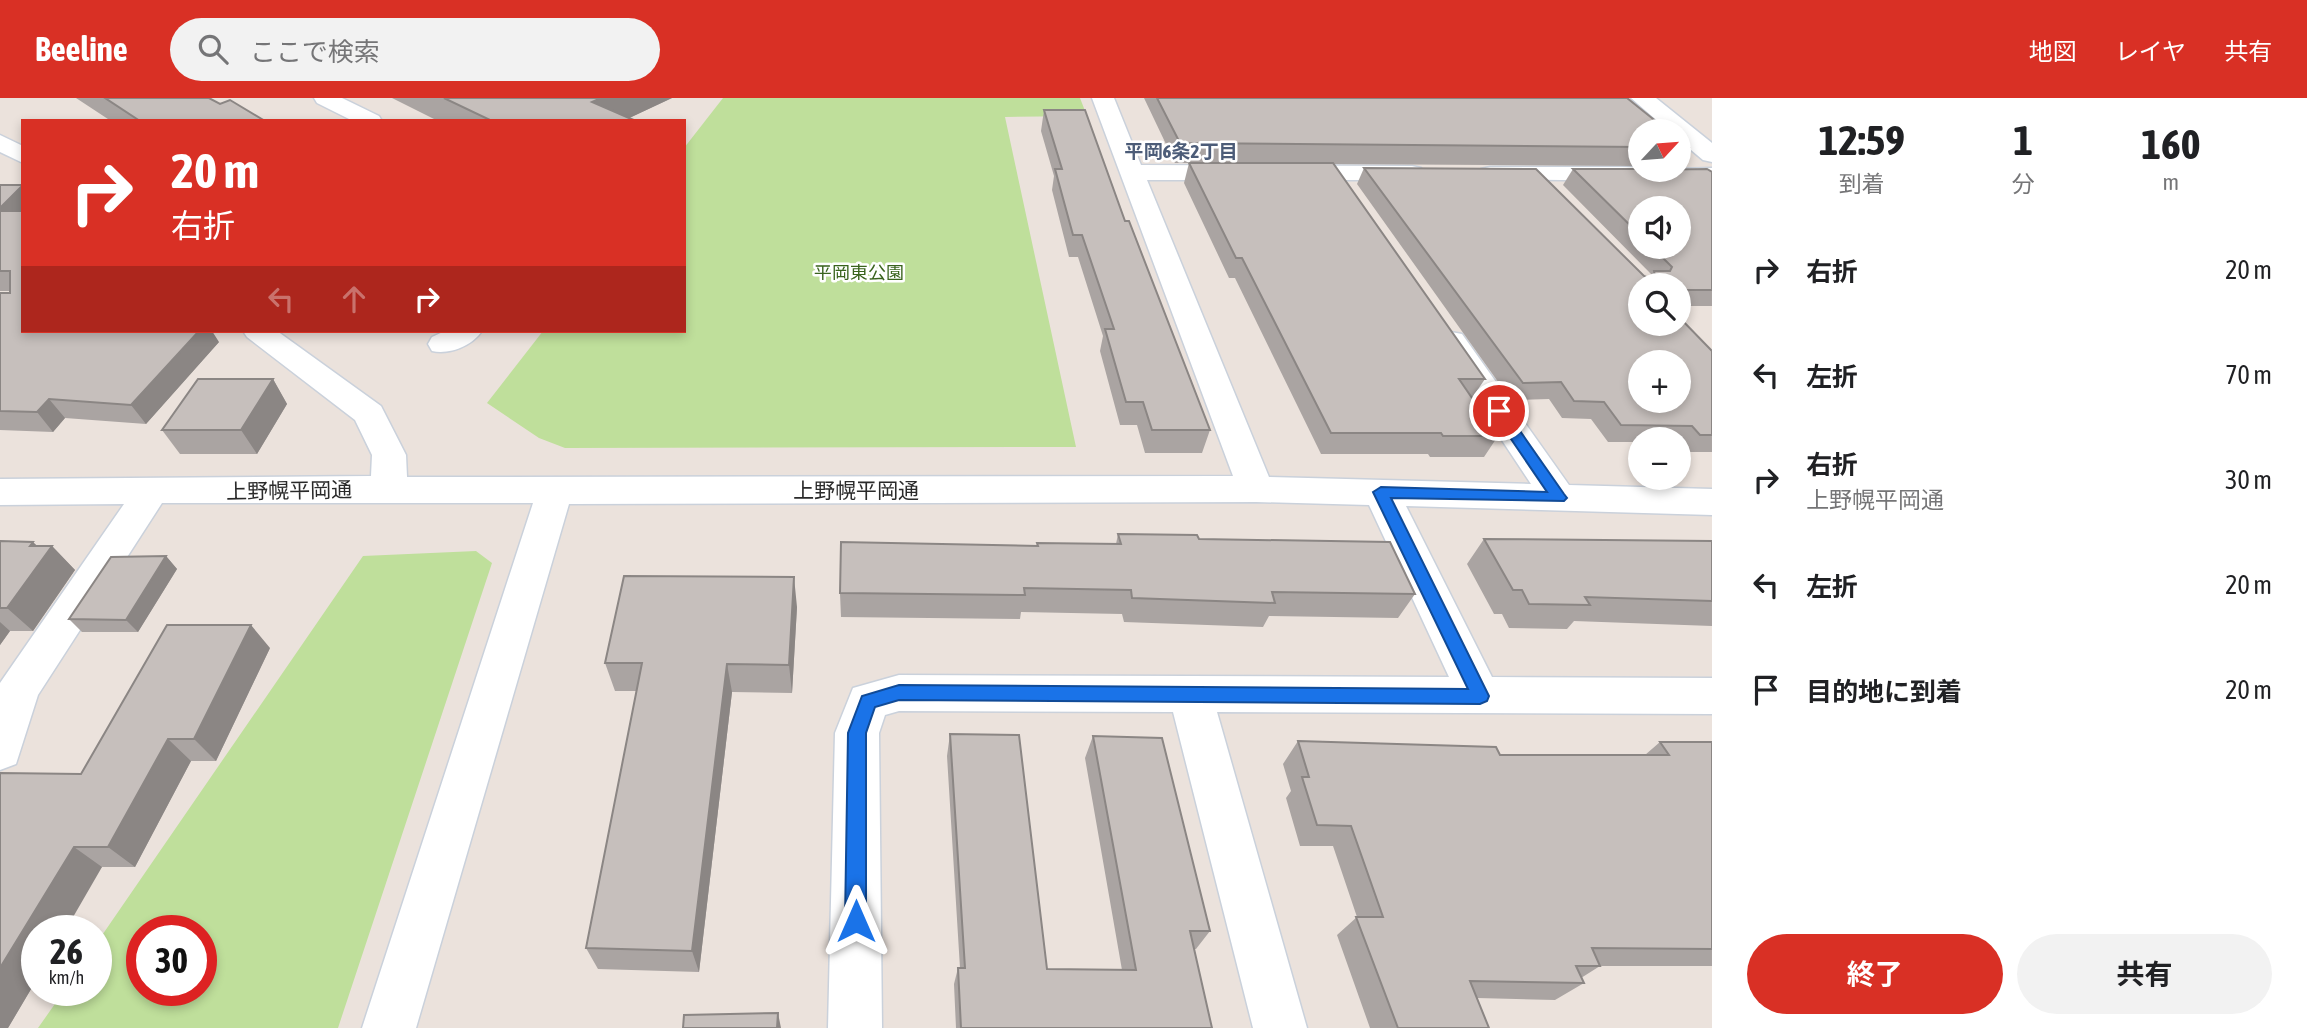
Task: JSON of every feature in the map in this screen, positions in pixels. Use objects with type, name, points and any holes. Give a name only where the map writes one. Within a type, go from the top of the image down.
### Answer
[{"type":"street","points":[[325,98],[367,119]]},
{"type":"street","points":[[1103,98],[1256,489]]},
{"type":"street","points":[[1642,98],[1712,155]]},
{"type":"street","points":[[0,142],[21,155]]},
{"type":"street","points":[[1132,172],[1341,184],[1441,174]]},
{"type":"street","points":[[1468,174],[1712,176]]},
{"type":"street","points":[[1535,174],[1562,202]]},
{"type":"street","points":[[1435,318],[1559,498]]},
{"type":"street","points":[[261,333],[369,414],[389,455],[389,488]]},
{"type":"street","name":"上野幌平岡通","points":[[0,492],[389,488],[555,491],[1256,489],[1712,502]]},
{"type":"street","points":[[389,1028],[555,491]]},
{"type":"street","points":[[0,750],[18,690],[151,492]]},
{"type":"street","points":[[1381,492],[1480,696]]},
{"type":"street","points":[[855,1028],[857,733],[868,701],[899,693],[1712,696]]},
{"type":"street","points":[[1191,696],[1280,1028]]},
{"type":"green space","name":"平岡東公園","points":[[723,98],[1080,98],[1087,116],[1005,117],[1076,447],[565,448],[539,438],[487,403],[541,333],[686,333],[686,145]]},
{"type":"green space","points":[[476,551],[492,563],[338,1028],[38,1028],[53,1006],[112,1006],[112,921],[363,556]]},
{"type":"building","points":[[105,98],[209,98],[220,104],[230,100],[262,119],[137,119]]},
{"type":"building","points":[[444,98],[601,98],[592,102],[631,119],[488,119]]},
{"type":"building","points":[[1157,98],[1627,98],[1653,119],[1628,119],[1628,147],[1180,143]]},
{"type":"building","points":[[1044,110],[1085,110],[1125,221],[1129,221],[1210,430],[1152,430],[1143,402],[1126,402],[1105,329],[1114,329],[1082,235],[1073,235],[1055,169],[1062,169]]},
{"type":"building","points":[[1189,163],[1333,163],[1485,379],[1459,379],[1498,436],[1331,433],[1242,258],[1236,258]]},
{"type":"building","points":[[1364,168],[1536,169],[1641,273],[1628,273],[1628,336],[1691,336],[1691,329],[1712,351],[1712,435],[1700,435],[1692,426],[1621,425],[1604,402],[1574,401],[1561,382],[1523,383]]},
{"type":"building","points":[[1573,169],[1628,169],[1628,182],[1691,182],[1691,169],[1707,169],[1712,172],[1712,290],[1691,290],[1691,273],[1654,273],[1670,271],[1672,267],[1664,259],[1691,259],[1691,196],[1628,196],[1628,223]]},
{"type":"building","points":[[0,185],[21,185],[21,187],[0,208]]},
{"type":"building","points":[[0,211],[21,211],[21,333],[197,333],[131,405],[49,399],[37,412],[0,411],[0,293],[10,293],[10,271],[0,271]]},
{"type":"building","points":[[198,379],[273,379],[241,430],[162,430]]},
{"type":"building","points":[[1118,534],[1197,535],[1199,539],[1390,542],[1415,594],[1272,592],[1275,603],[1132,598],[1131,590],[1024,588],[1025,595],[840,593],[841,542],[1038,546],[1037,543],[1121,544]]},
{"type":"building","points":[[1484,539],[1712,541],[1712,601],[1585,597],[1590,605],[1529,604],[1522,590],[1513,590]]},
{"type":"building","points":[[0,541],[33,542],[30,546],[52,546],[7,608],[0,608]]},
{"type":"building","points":[[166,556],[126,620],[69,619],[111,557]]},
{"type":"building","points":[[624,576],[794,577],[789,665],[727,664],[692,951],[586,948],[642,663],[605,663]]},
{"type":"building","points":[[167,625],[251,625],[194,739],[168,739],[108,847],[74,847],[32,915],[21,915],[21,934],[0,968],[0,773],[81,774]]},
{"type":"building","points":[[950,734],[1019,735],[1047,969],[1136,970],[1093,736],[1162,738],[1210,931],[1190,931],[1212,1028],[961,1028],[958,968],[965,968]]},
{"type":"building","points":[[1298,741],[1496,747],[1500,755],[1669,755],[1660,742],[1712,742],[1712,949],[1592,948],[1600,966],[1576,966],[1584,983],[1470,981],[1489,1028],[1398,1028],[1356,917],[1383,917],[1351,826],[1317,825],[1302,777],[1309,777]]},
{"type":"building","points":[[778,1013],[777,1028],[683,1028],[684,1015]]},
{"type":"district","name":"平岡6条2丁目","points":[[1181,151]]},
{"type":"route","points":[[856,921],[857,733],[868,701],[899,693],[1480,696],[1381,492],[1559,498],[1499,411]]}]
